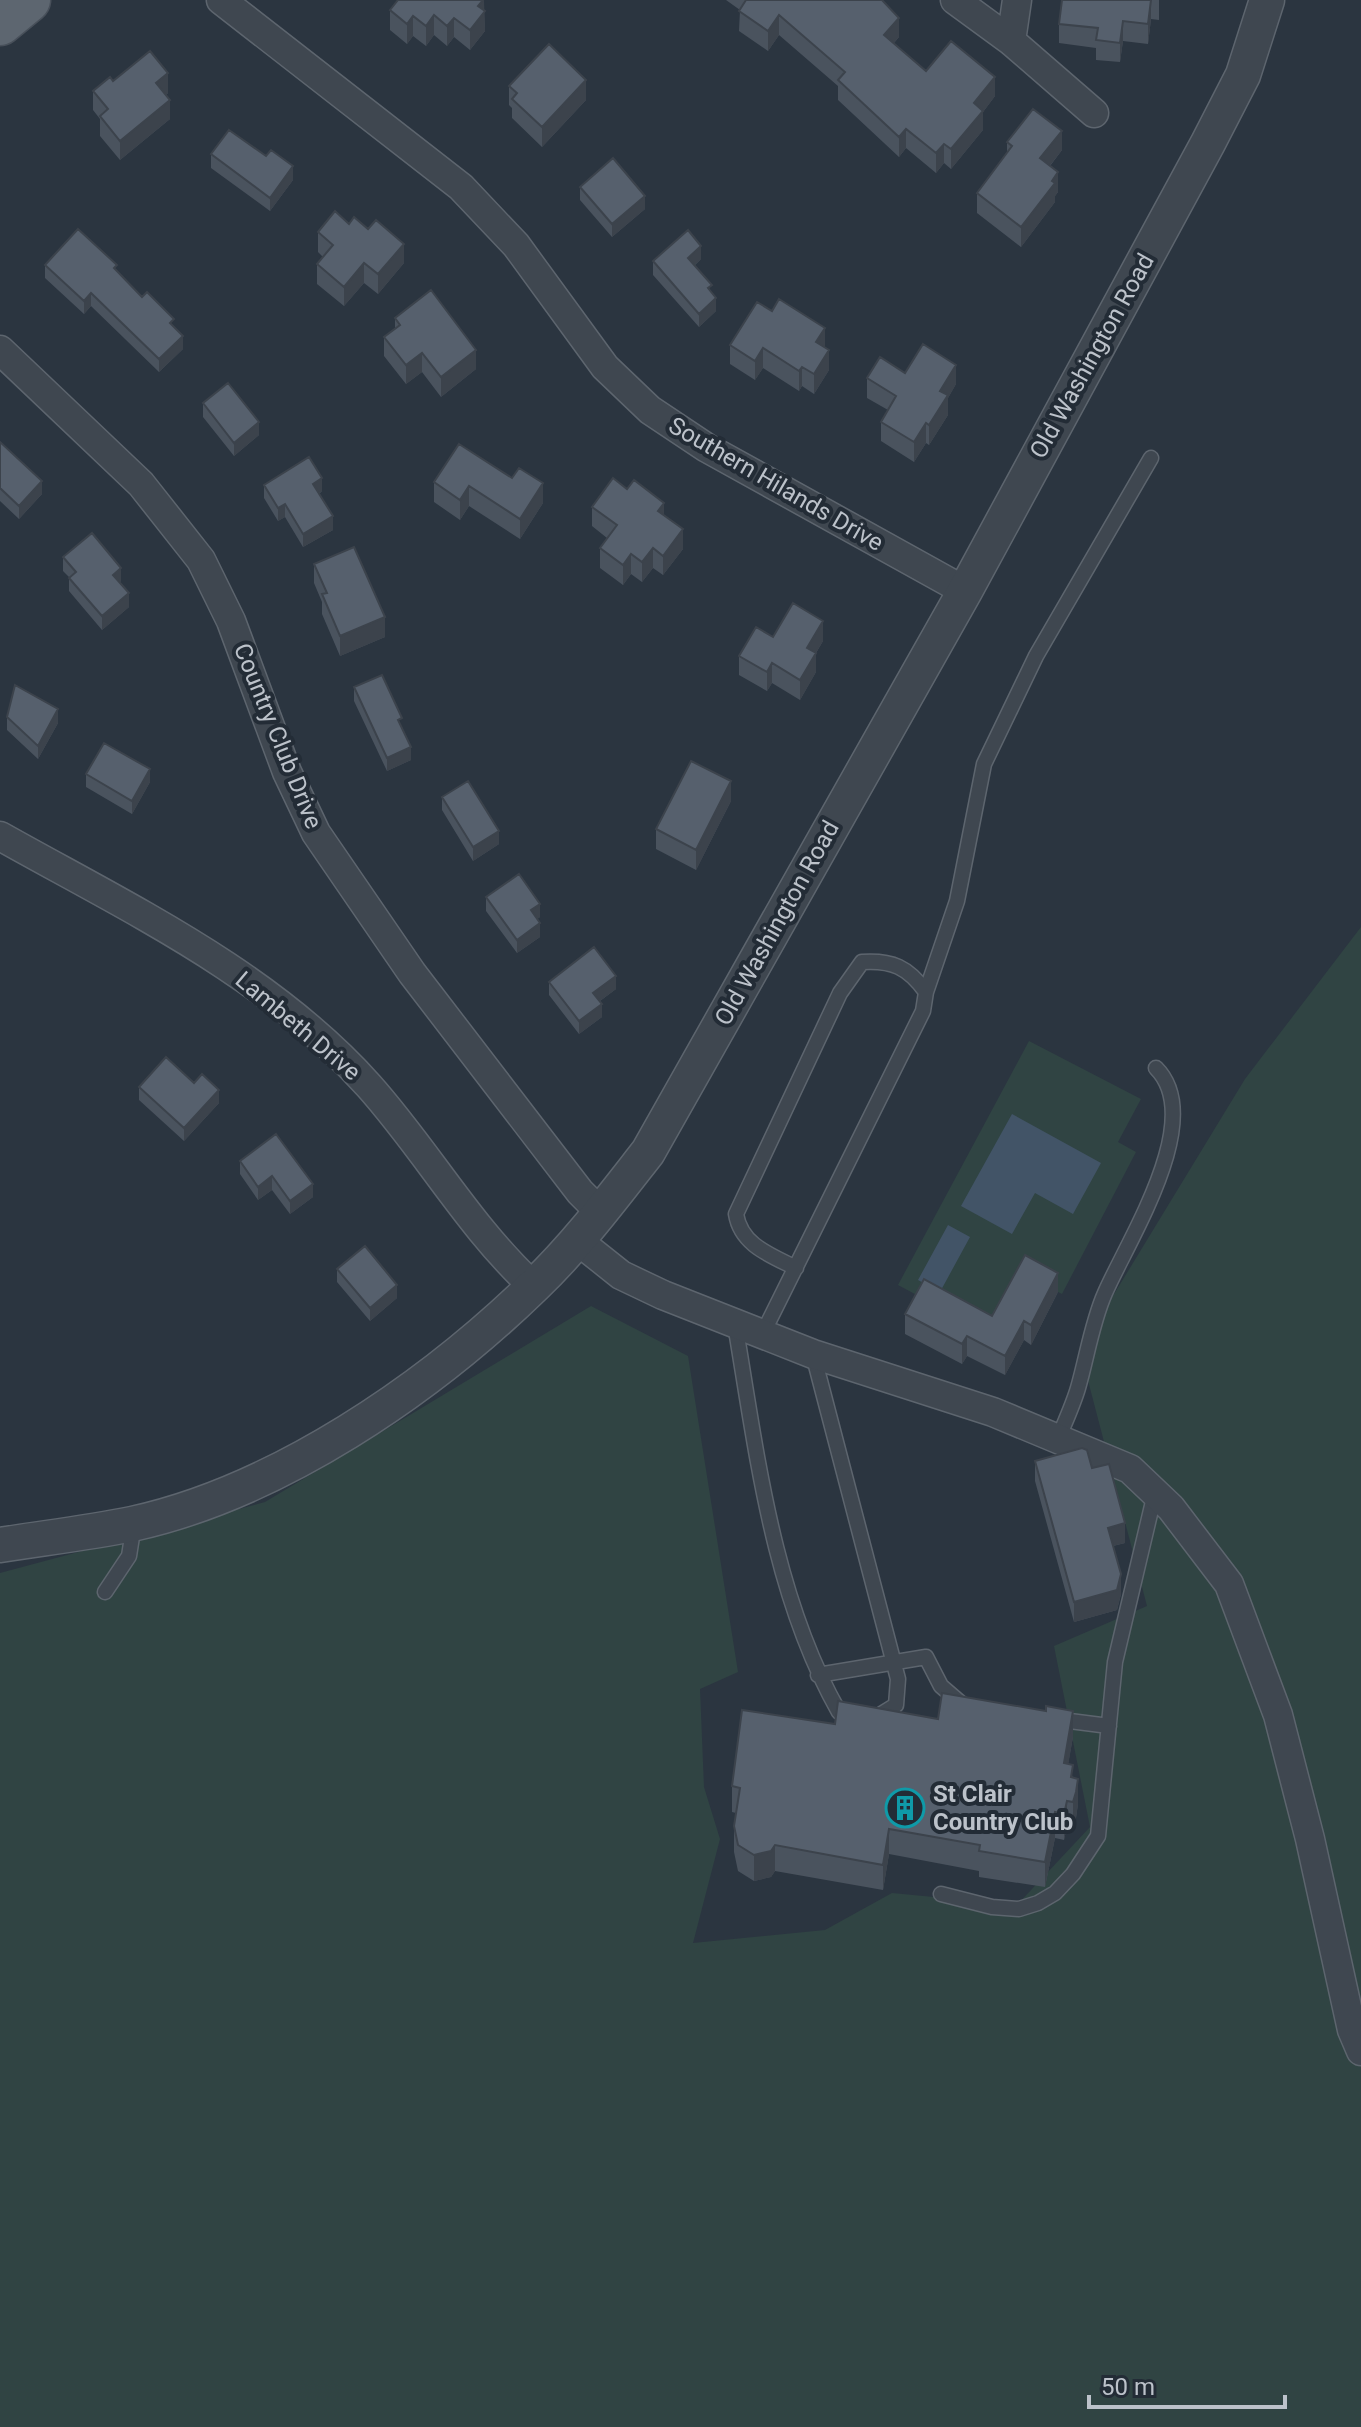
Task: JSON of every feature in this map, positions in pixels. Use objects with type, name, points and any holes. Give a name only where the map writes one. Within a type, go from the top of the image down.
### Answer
[{"type":"main road","points":[[0,23],[28,0]]},
{"type":"street","name":"Southern Hilands Drive","points":[[221,0],[461,187],[516,245],[585,343],[626,390],[650,410],[707,448],[965,591]]},
{"type":"street","points":[[955,0],[1011,41],[1094,113]]},
{"type":"street","points":[[1011,41],[1017,0]]},
{"type":"street","name":"Old Washington Road","points":[[0,1545],[134,1524],[226,1494],[285,1469],[413,1389],[534,1287],[601,1213],[648,1152],[965,591],[1243,75],[1267,0]]},
{"type":"street","name":"Country Club Drive","points":[[0,350],[141,484],[201,560],[231,621],[287,772],[316,833],[412,973],[580,1192],[601,1213]]},
{"type":"street","name":"Lambeth Drive","points":[[0,836],[177,934],[266,995],[330,1047],[369,1086],[484,1237],[534,1287]]},
{"type":"street","points":[[577,1240],[621,1275],[735,1324],[813,1354],[993,1412],[1130,1469],[1171,1508],[1229,1584],[1278,1715],[1310,1839],[1352,2030],[1361,2051]]},
{"type":"lane","points":[[763,1333],[923,1011],[926,992],[957,901],[984,764],[1036,656],[1151,458]]},
{"type":"lane","points":[[796,1268],[755,1247],[738,1227],[736,1214],[840,993],[862,962],[888,960],[914,975],[926,992]]},
{"type":"lane","points":[[1058,1439],[1077,1392],[1103,1296],[1157,1188],[1175,1104],[1168,1080],[1156,1068]]},
{"type":"lane","points":[[735,1324],[765,1508],[818,1675],[839,1712],[879,1719],[896,1705],[898,1679],[895,1660],[813,1354]]},
{"type":"lane","points":[[941,1894],[992,1907],[1019,1909],[1055,1893],[1073,1874],[1098,1836],[1115,1662],[1155,1492]]},
{"type":"lane","points":[[105,1592],[129,1556],[134,1524]]},
{"type":"lane","points":[[818,1675],[926,1657],[949,1695],[964,1706],[975,1708]]},
{"type":"lane","points":[[1039,1717],[1109,1726]]},
{"type":"green space","points":[[1361,927],[1361,2427],[0,2427],[0,1573],[265,1502],[591,1306],[688,1356],[738,1672],[700,1689],[704,1787],[720,1839],[693,1943],[825,1930],[892,1893],[1017,1905],[1090,1827],[1054,1646],[1147,1606],[1080,1350],[1245,1079]]},
{"type":"green space","points":[[1029,1041],[1141,1099],[1118,1142],[1136,1152],[1062,1294],[1025,1275],[998,1326],[980,1329],[898,1285]]},
{"type":"water","points":[[1012,1114],[1101,1163],[1073,1214],[1035,1193],[1012,1234],[961,1206]]},
{"type":"water","points":[[948,1225],[970,1237],[940,1292],[918,1280]]},
{"type":"building","points":[[398,0],[483,0],[478,6],[485,11],[470,30],[454,18],[447,26],[434,15],[426,26],[413,16],[407,24],[390,10]]},
{"type":"building","points":[[746,0],[882,0],[899,18],[884,35],[926,71],[951,41],[995,77],[974,103],[983,111],[951,149],[944,144],[936,153],[906,129],[899,137],[838,80],[845,72],[779,15],[768,31],[739,11]]},
{"type":"building","points":[[1062,0],[1151,0],[1148,24],[1123,21],[1120,43],[1096,40],[1098,28],[1059,24]]},
{"type":"building","points":[[549,44],[586,80],[542,127],[512,99],[517,93],[509,86]]},
{"type":"building","points":[[150,51],[168,73],[156,83],[170,100],[120,141],[100,116],[108,109],[93,91],[110,77],[113,81]]},
{"type":"building","points":[[1033,109],[1062,131],[1040,158],[1058,172],[1052,181],[1055,183],[1021,227],[977,193],[1012,146],[1007,142]]},
{"type":"building","points":[[229,130],[266,156],[271,150],[293,166],[270,198],[211,154]]},
{"type":"building","points":[[613,158],[645,196],[612,224],[580,187]]},
{"type":"building","points":[[335,211],[349,224],[354,217],[368,229],[376,220],[404,244],[378,274],[364,263],[344,287],[317,264],[333,245],[318,232]]},
{"type":"building","points":[[78,229],[117,265],[114,268],[142,297],[147,292],[174,319],[170,323],[183,336],[159,359],[91,293],[84,301],[45,265]]},
{"type":"building","points":[[688,230],[701,246],[688,258],[712,285],[708,288],[716,298],[699,314],[653,261]]},
{"type":"building","points":[[431,290],[476,350],[441,377],[422,353],[406,365],[384,337],[400,325],[395,318]]},
{"type":"building","points":[[779,299],[825,328],[816,342],[829,350],[814,374],[802,367],[799,371],[763,348],[755,361],[730,345],[757,302],[772,311]]},
{"type":"building","points":[[923,344],[956,365],[940,391],[948,395],[914,442],[881,422],[896,396],[867,378],[880,357],[905,373]]},
{"type":"building","points":[[228,383],[259,422],[234,443],[203,403]]},
{"type":"building","points":[[0,442],[42,481],[19,506],[0,488]]},
{"type":"building","points":[[459,444],[512,478],[519,468],[543,483],[520,519],[469,486],[460,500],[434,482]]},
{"type":"building","points":[[309,457],[322,478],[313,484],[333,516],[303,534],[285,504],[278,508],[264,485]]},
{"type":"building","points":[[613,478],[627,489],[634,480],[664,503],[658,511],[683,529],[663,556],[653,548],[642,562],[631,554],[623,565],[600,548],[617,525],[592,507]]},
{"type":"building","points":[[92,533],[121,568],[113,575],[129,593],[102,616],[69,578],[76,572],[63,557]]},
{"type":"building","points":[[354,547],[385,617],[340,636],[322,594],[327,593],[314,564]]},
{"type":"building","points":[[793,603],[823,621],[807,648],[816,653],[800,680],[772,663],[767,672],[739,656],[756,627],[773,637]]},
{"type":"building","points":[[382,675],[402,718],[398,720],[411,747],[387,758],[354,687]]},
{"type":"building","points":[[15,685],[58,709],[38,746],[7,717]]},
{"type":"building","points":[[104,743],[150,769],[132,801],[86,774]]},
{"type":"building","points":[[691,761],[731,781],[696,850],[656,829]]},
{"type":"building","points":[[468,781],[499,831],[473,847],[442,797]]},
{"type":"building","points":[[519,874],[540,904],[531,910],[540,923],[517,940],[486,897]]},
{"type":"building","points":[[594,947],[616,976],[593,993],[602,1004],[579,1021],[549,982]]},
{"type":"building","points":[[166,1057],[194,1083],[202,1074],[219,1090],[184,1128],[139,1087]]},
{"type":"building","points":[[276,1134],[313,1184],[290,1201],[272,1176],[258,1187],[240,1161]]},
{"type":"building","points":[[365,1246],[397,1285],[370,1308],[337,1269]]},
{"type":"building","points":[[1025,1255],[1058,1273],[1031,1325],[1024,1321],[1005,1356],[967,1336],[962,1344],[905,1314],[924,1279],[992,1316]]},
{"type":"building","points":[[1082,1448],[1087,1450],[1092,1468],[1109,1464],[1125,1523],[1108,1528],[1121,1574],[1117,1590],[1074,1602],[1035,1461]]},
{"type":"building","name":"St Clair Country Club","points":[[942,1693],[1046,1711],[1046,1706],[1073,1711],[1064,1763],[1073,1765],[1071,1777],[1078,1779],[1076,1792],[1073,1802],[1067,1801],[1064,1814],[1055,1812],[1045,1862],[979,1851],[980,1845],[889,1829],[883,1865],[775,1845],[771,1851],[754,1855],[738,1845],[734,1826],[740,1788],[732,1786],[742,1710],[835,1724],[838,1701],[938,1719]]},
{"type":"place","name":"St Clair Country Club","points":[[905,1808]]}]
